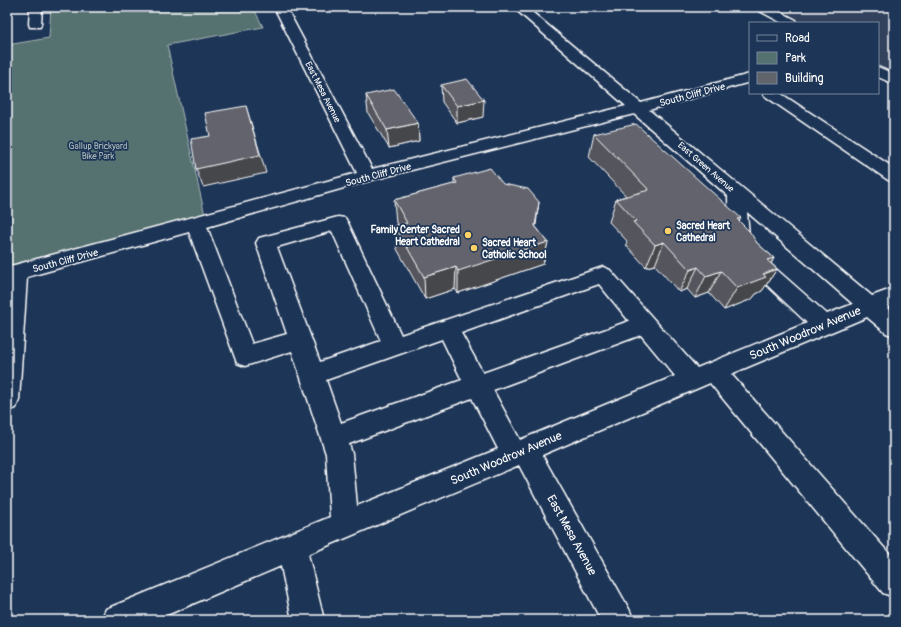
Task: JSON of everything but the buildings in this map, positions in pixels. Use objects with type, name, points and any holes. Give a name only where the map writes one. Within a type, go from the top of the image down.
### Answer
[{"type":"street","points":[[35,24],[36,7]]},
{"type":"street","name":"East Mesa Avenue","points":[[280,7],[367,176]]},
{"type":"street","name":"East Green Avenue","points":[[519,7],[894,327]]},
{"type":"street","points":[[762,7],[789,22]]},
{"type":"street","points":[[879,72],[894,80]]},
{"type":"street","name":"South Cliff Drive","points":[[12,274],[367,176],[749,79]]},
{"type":"street","points":[[771,94],[894,176]]},
{"type":"street","points":[[737,193],[739,236],[752,259],[824,325]]},
{"type":"street","points":[[345,525],[339,454],[266,243],[338,223],[394,346]]},
{"type":"street","points":[[196,224],[245,356],[300,339]]},
{"type":"street","points":[[7,400],[12,274]]},
{"type":"street","points":[[311,375],[603,275],[645,324],[703,375],[894,582]]},
{"type":"street","name":"South Woodrow Avenue","points":[[117,620],[894,296]]},
{"type":"street","points":[[334,438],[645,324]]},
{"type":"street","name":"East Mesa Avenue","points":[[447,328],[477,385],[519,452],[618,620]]},
{"type":"street","points":[[292,547],[308,620]]},
{"type":"shaded area","points":[[762,7],[894,7],[894,80],[879,72],[879,22],[789,22]]},
{"type":"green space","name":"Gallup Brickyard Bike Park","points":[[51,7],[253,7],[263,27],[167,45],[206,220],[7,271],[7,45],[49,38]]},
{"type":"place","name":"Sacred Heart Cathedral","points":[[668,231]]},
{"type":"place","name":"Family Center Sacred Heart Cathedral","points":[[468,235]]},
{"type":"place","name":"Sacred Heart Catholic School","points":[[474,248]]}]
